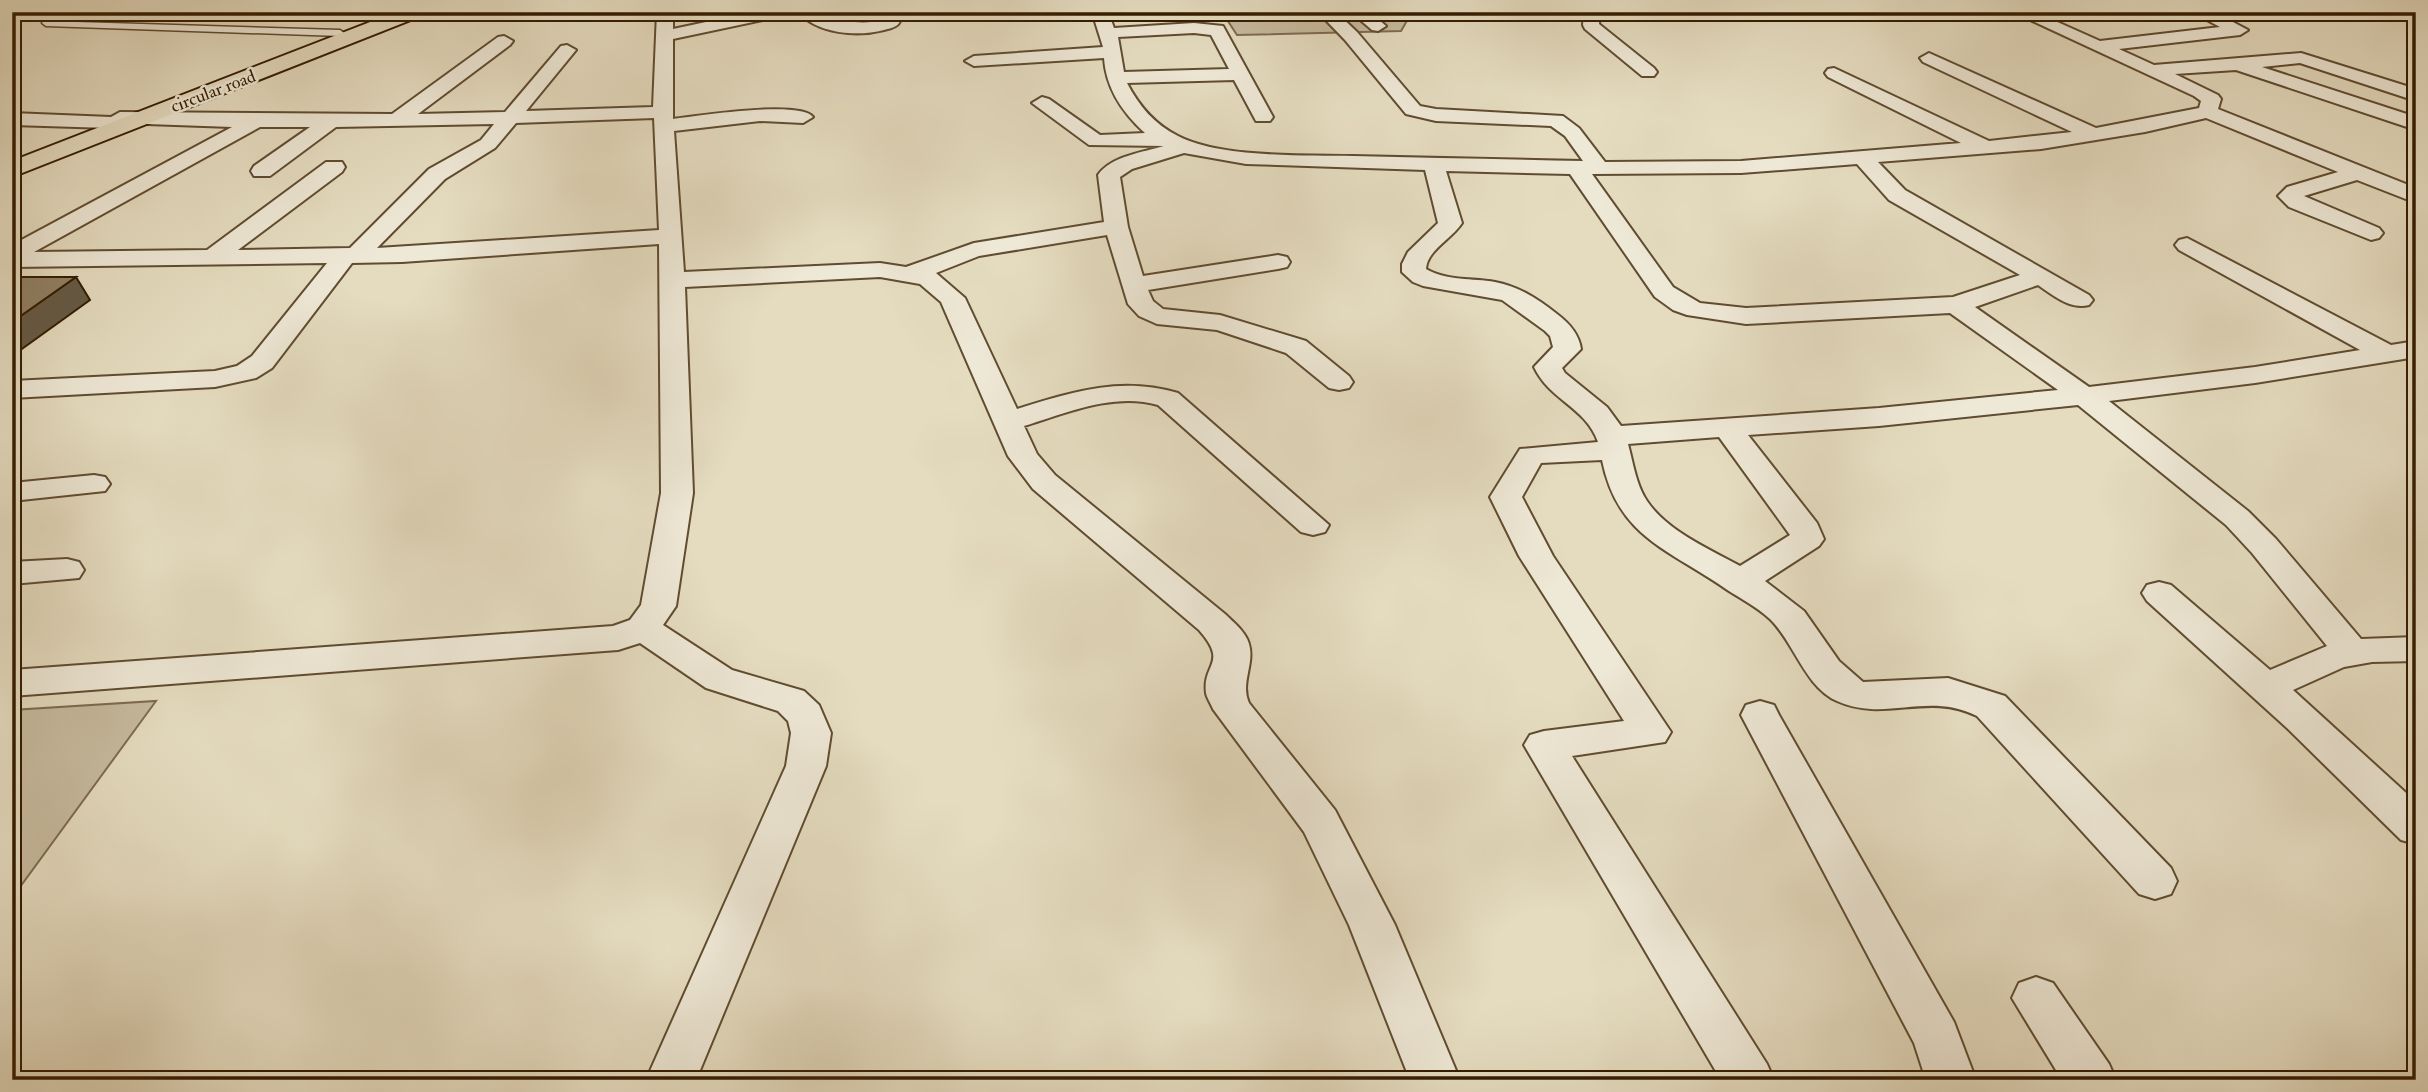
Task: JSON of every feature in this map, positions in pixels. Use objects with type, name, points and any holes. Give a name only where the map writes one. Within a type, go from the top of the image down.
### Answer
[{"type":"main road","name":"circular road","points":[[12,170],[124,119],[393,12]]},
{"type":"main road","name":"circular road","points":[[12,160],[414,12]]},
{"type":"street","points":[[12,682],[618,638],[643,628],[658,606],[677,494],[671,236],[663,119],[665,12]]},
{"type":"street","points":[[664,36],[777,12]]},
{"type":"street","points":[[806,12],[832,27],[857,28],[887,24],[894,18],[892,12]]},
{"type":"street","points":[[1100,12],[1110,43],[1115,78],[1151,130],[1173,143]]},
{"type":"street","points":[[1326,12],[1351,36],[1413,110],[1436,115],[1556,120],[1572,132],[1588,167],[1664,292],[1682,305],[1696,310],[1746,317],[1956,305],[2040,276]]},
{"type":"street","points":[[1359,12],[1378,26]]},
{"type":"street","points":[[1592,12],[1591,25],[1648,72]]},
{"type":"street","points":[[2021,12],[2201,92],[2211,99],[2208,112]]},
{"type":"street","points":[[2096,46],[2240,30],[2200,12]]},
{"type":"street","points":[[974,61],[1212,28],[1220,33],[1263,117]]},
{"type":"street","points":[[397,120],[504,41]]},
{"type":"street","points":[[12,390],[215,379],[246,372],[262,362],[351,256],[437,174],[479,151],[511,118],[568,50]]},
{"type":"street","points":[[1929,58],[2095,135]]},
{"type":"street","points":[[2148,69],[2311,59],[2416,94]]},
{"type":"street","points":[[2237,65],[2416,124]]},
{"type":"street","points":[[2214,67],[2322,113]]},
{"type":"street","points":[[1834,73],[1987,148]]},
{"type":"street","points":[[1115,78],[1240,74]]},
{"type":"street","points":[[1042,103],[1096,141],[1173,143],[1300,161],[1588,167],[1741,167],[1987,148],[2095,135],[2208,112],[2416,197]]},
{"type":"street","points":[[12,119],[331,121],[663,119],[761,115],[803,117]]},
{"type":"street","points":[[12,257],[255,121]]},
{"type":"street","points":[[262,171],[331,121]]},
{"type":"street","points":[[1173,143],[1109,175],[1116,228],[1141,304],[1157,316],[1220,323],[1296,347],[1339,382]]},
{"type":"street","points":[[1862,157],[1897,195],[2080,300]]},
{"type":"street","points":[[1434,165],[1450,223],[1447,230],[1416,259],[1414,272],[1418,276],[1508,293],[1544,316],[1561,331],[1567,341],[1567,349],[1548,366],[1551,378],[1594,409],[1613,443],[1623,488],[1638,512],[1672,542],[1771,601],[1791,619],[1832,677],[1849,692],[1869,697],[1940,691],[1967,695],[1991,706],[2155,881]]},
{"type":"street","points":[[211,259],[334,167]]},
{"type":"street","points":[[2358,173],[2289,196],[2308,207],[2371,233]]},
{"type":"street","points":[[910,274],[974,250],[1116,228]]},
{"type":"street","points":[[12,257],[55,260],[351,256],[671,236]]},
{"type":"street","points":[[2187,245],[2388,354]]},
{"type":"street","points":[[23,283],[55,260]]},
{"type":"street","points":[[1134,285],[1278,262]]},
{"type":"street","points":[[671,280],[880,270],[928,278],[952,298],[1023,456],[1044,482],[1212,622],[1231,643],[1232,656],[1225,692],[1232,709],[1320,822],[1372,925],[1436,1080]]},
{"type":"street","points":[[1956,305],[2084,396],[2236,518],[2264,546],[2352,653]]},
{"type":"street","points":[[1749,1080],[1544,745],[1651,732],[1536,556],[1506,497],[1531,455],[1726,428],[1879,417],[2084,396],[2255,375],[2416,349]]},
{"type":"street","points":[[1008,421],[1093,398],[1134,392],[1157,394],[1168,399],[1312,525]]},
{"type":"street","points":[[1726,428],[1805,530],[1807,539],[1739,582]]},
{"type":"street","points":[[12,492],[94,484]]},
{"type":"street","points":[[12,573],[67,570]]},
{"type":"street","points":[[2159,593],[2265,687],[2416,828]]},
{"type":"street","points":[[643,628],[719,679],[791,701],[805,715],[811,733],[806,766],[671,1080]]},
{"type":"street","points":[[2265,687],[2336,656],[2416,649]]},
{"type":"street","points":[[1760,715],[1937,1038],[1951,1080]]},
{"type":"street","points":[[2036,998],[2091,1080]]},
{"type":"lane","points":[[46,23],[340,33]]},
{"type":"shaded area","points":[[1222,12],[1412,12],[1401,31],[1237,35]]},
{"type":"shaded area","points":[[156,701],[12,898],[12,710]]},
{"type":"building","points":[[12,277],[76,277],[12,322]]}]
